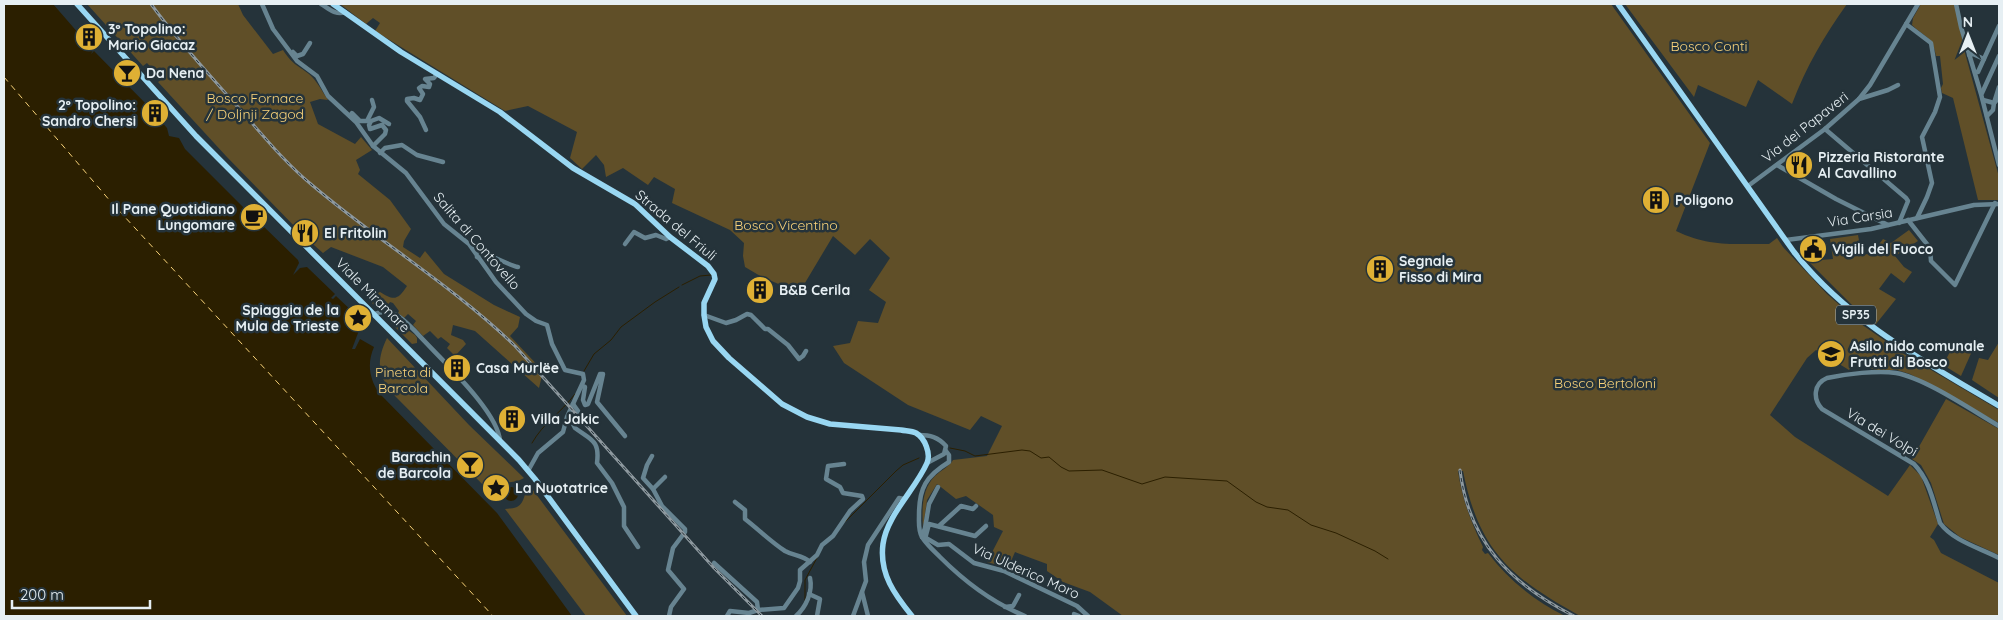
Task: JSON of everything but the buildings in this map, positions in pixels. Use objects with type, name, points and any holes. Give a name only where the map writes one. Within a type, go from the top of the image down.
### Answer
[{"type":"main road","name":"Viale Miramare","points":[[77,4],[196,136],[528,471],[636,616]]},
{"type":"main road","name":"Strada del Friuli","points":[[333,4],[389,44],[500,112],[574,168],[635,204],[670,237],[708,266],[715,276],[714,285],[704,303],[704,315]]},
{"type":"main road","name":"SP35","points":[[1618,4],[1786,240],[1822,284],[1856,315],[1900,346],[1999,406]]},
{"type":"main road","points":[[704,315],[709,332],[721,350],[790,410],[830,424],[901,430],[914,432],[919,435],[927,449],[927,463],[904,499],[884,537],[882,558],[888,584],[912,616]]},
{"type":"street","name":"Salita di Contovello","points":[[262,4],[273,29],[301,65],[317,76],[328,96],[350,116],[380,153],[406,173],[444,224],[469,244],[476,257],[496,282],[526,314],[536,321],[547,325],[552,344],[565,370],[583,374],[582,386]]},
{"type":"street","name":"Strada del Friuli","points":[[321,4],[336,13],[341,14],[345,12]]},
{"type":"street","name":"Via dei Papaveri","points":[[1748,186],[1825,129],[1859,99],[1870,85],[1918,4]]},
{"type":"street","points":[[1956,4],[1998,153],[1999,165]]},
{"type":"street","points":[[1906,24],[1931,44],[1940,97],[1935,112],[1922,137],[1932,183],[1917,218]]},
{"type":"street","points":[[1975,72],[1978,72],[1999,26]]},
{"type":"street","points":[[290,52],[292,51],[296,56],[303,54],[310,43]]},
{"type":"street","points":[[1969,55],[1973,54],[1984,59]]},
{"type":"street","points":[[1981,94],[1999,56]]},
{"type":"street","points":[[426,130],[420,117],[407,99],[414,98],[420,100],[423,94],[419,88],[422,86],[429,87],[430,84],[425,79],[434,78],[437,74]]},
{"type":"street","points":[[1859,99],[1898,85]]},
{"type":"street","points":[[1987,116],[1993,110],[1999,87]]},
{"type":"street","points":[[1994,103],[1999,98]]},
{"type":"street","points":[[350,116],[352,113],[360,121],[367,122],[374,107],[372,100]]},
{"type":"street","points":[[1983,100],[1994,103]]},
{"type":"street","points":[[373,146],[385,134],[386,130],[382,125],[370,129],[369,124],[379,118],[389,124]]},
{"type":"street","points":[[1825,129],[1906,198],[1908,201],[1899,223]]},
{"type":"street","points":[[380,153],[385,148],[402,145],[417,155],[443,162]]},
{"type":"street","points":[[1777,164],[1836,199],[1888,225]]},
{"type":"street","name":"Via Carsia","points":[[1786,240],[1871,229],[1899,223],[1908,220],[1974,205],[1997,204],[1955,285],[1931,261],[1930,248],[1908,220]]},
{"type":"street","points":[[625,244],[634,232],[646,238],[656,236],[666,239],[670,237]]},
{"type":"street","points":[[476,257],[481,252],[518,266]]},
{"type":"street","points":[[374,314],[390,312],[406,321],[481,404],[500,434],[500,442]]},
{"type":"street","points":[[704,315],[726,323],[747,314],[751,315],[765,329],[768,329],[788,345],[798,359],[803,356],[806,350]]},
{"type":"street","name":"Via dei Volpi","points":[[1999,426],[1902,374],[1886,372],[1832,377],[1823,380],[1816,388],[1815,397],[1822,409],[1904,457],[1919,469],[1929,487],[1940,523],[1944,528],[1960,539],[1999,558]]},
{"type":"street","points":[[528,471],[538,453],[563,432],[567,417],[582,386],[585,387],[583,400],[585,405],[588,404],[600,374],[603,374],[597,402],[625,436]]},
{"type":"street","points":[[573,404],[578,410],[574,424],[575,428],[596,445],[599,452],[597,463],[612,483],[624,507],[624,526],[638,547]]},
{"type":"street","points":[[919,435],[937,438],[946,446],[946,451],[949,455],[949,462],[932,474],[920,494],[919,525],[924,538],[963,580],[1005,607],[1025,616]]},
{"type":"street","points":[[927,463],[946,451]]},
{"type":"street","points":[[652,456],[646,464],[643,478],[653,489],[662,506],[685,529],[685,532],[673,548],[668,570],[684,590],[671,607],[669,616]]},
{"type":"street","points":[[727,616],[730,612],[749,613],[758,610],[781,609],[787,606],[798,588],[800,570],[817,555],[822,545],[833,536],[839,525],[863,499],[862,496],[843,493],[840,487],[826,479],[828,466],[844,464]]},
{"type":"street","points":[[653,489],[666,476]]},
{"type":"street","points":[[924,538],[929,504],[938,487]]},
{"type":"street","points":[[853,616],[866,580],[865,556],[868,545],[899,498],[904,499]]},
{"type":"street","points":[[735,502],[746,510],[745,519],[786,551],[805,557],[810,562]]},
{"type":"street","points":[[924,538],[929,524],[939,526],[961,506],[972,509],[976,506]]},
{"type":"street","name":"Via Ulderico Moro","points":[[939,526],[975,536],[986,526]]},
{"type":"street","name":"Via Ulderico Moro","points":[[924,538],[938,545],[949,544],[974,563],[1004,571],[1077,606],[1088,616]]},
{"type":"street","points":[[714,563],[757,602],[758,610]]},
{"type":"street","points":[[796,616],[806,604],[810,578]]},
{"type":"street","points":[[862,592],[868,616]]},
{"type":"street","points":[[809,594],[820,599],[817,616]]},
{"type":"street","name":"Via Ulderico Moro","points":[[1005,607],[1013,606],[1019,595]]},
{"type":"green space","name":"Bosco Fornace / Doljnji Zagod","points":[[87,4],[238,4],[243,15],[273,54],[283,50],[292,62],[309,74],[319,86],[328,100],[320,99],[310,102],[318,124],[355,144],[361,137],[372,150],[356,160],[360,170],[358,174],[390,200],[411,229],[404,241],[403,247],[420,258],[425,251],[444,274],[494,305],[520,317],[518,327],[510,336],[543,371],[539,388],[475,331],[453,325],[451,335],[463,340],[466,344],[455,356],[447,348],[450,344],[441,337],[438,339],[430,331],[423,336],[413,325],[416,321],[408,314],[404,318],[398,313],[399,311],[393,303],[390,302],[386,307],[374,305],[366,297],[380,292],[395,298],[407,286],[383,267],[331,247],[323,253],[306,238],[309,235],[303,229],[300,232],[226,156],[158,82],[162,79],[147,63],[143,66]]},
{"type":"green space","name":"Bosco Bertoloni","points":[[340,4],[1611,4],[1710,143],[1676,231],[1708,242],[1729,244],[1769,244],[1777,238],[1783,247],[1827,294],[1861,324],[1904,354],[1999,410],[1999,423],[1910,374],[1897,370],[1876,370],[1867,367],[1857,359],[1849,370],[1831,359],[1829,362],[1825,361],[1825,356],[1816,350],[1807,358],[1770,415],[1795,437],[1888,496],[1910,465],[1921,476],[1938,524],[1930,537],[1934,540],[1941,553],[1999,583],[1999,616],[1580,616],[1535,589],[1502,560],[1478,522],[1463,471],[1458,471],[1465,501],[1483,547],[1482,550],[1485,554],[1488,553],[1523,589],[1543,604],[1565,616],[1123,616],[1090,592],[1063,582],[1047,571],[1047,564],[1015,552],[1008,568],[987,562],[1003,531],[994,527],[993,515],[966,496],[956,499],[937,484],[927,500],[923,529],[923,501],[930,482],[953,460],[987,456],[1002,426],[981,416],[970,430],[908,405],[844,363],[833,346],[850,343],[858,321],[878,323],[886,302],[869,290],[890,258],[870,239],[855,255],[833,236],[796,298],[788,288],[762,277],[745,267],[743,256],[744,243],[730,230],[672,203],[675,189],[654,177],[648,185],[623,168],[606,177],[604,165],[596,155],[582,169],[570,158],[577,132],[528,106],[505,111],[375,31],[380,23],[373,18],[366,24]]},
{"type":"green space","name":"Bosco Conti","points":[[1625,4],[1847,4],[1816,52],[1792,104],[1758,80],[1746,107],[1698,85],[1694,97]]},
{"type":"green space","points":[[1921,4],[1955,4],[1965,53],[1999,177],[1999,200],[1978,200],[1953,98],[1942,93],[1940,56],[1936,56],[1933,44],[1912,25],[1913,18]]},
{"type":"green space","points":[[1909,230],[1918,241],[1895,256],[1904,267],[1912,272],[1904,283],[1891,273],[1879,289],[1896,299],[1876,324],[1851,304],[1808,261],[1833,259],[1830,239],[1858,235],[1862,256],[1874,251],[1883,239],[1891,243]]},
{"type":"green space","points":[[391,318],[415,335],[417,343],[412,344],[389,321]]},
{"type":"green space","name":"Pineta di Barcola","points":[[387,338],[469,425],[524,478],[519,481],[503,484],[498,492],[497,499],[395,396],[385,382],[380,368],[381,354]]},
{"type":"green space","points":[[1999,342],[1999,398],[1972,380],[1979,358],[1988,360]]},
{"type":"green space","points":[[1961,344],[1973,349],[1961,376],[1943,365],[1952,348]]},
{"type":"green space","points":[[1946,399],[1999,429],[1999,555],[1960,537],[1944,524],[1931,483],[1921,465],[1912,459]]},
{"type":"green space","points":[[530,486],[627,616],[586,616],[505,509],[516,508],[520,505]]},
{"type":"shaded area","points":[[4,4],[53,4],[93,50],[91,54],[94,51],[150,108],[152,116],[160,120],[167,128],[169,136],[179,138],[185,149],[249,213],[246,217],[243,216],[243,218],[254,229],[259,222],[298,260],[299,263],[293,275],[300,268],[307,267],[335,294],[331,298],[333,299],[336,296],[354,313],[361,325],[352,349],[355,349],[360,339],[374,347],[370,359],[370,370],[373,382],[379,393],[497,513],[572,616],[4,616]]},
{"type":"shaded area","points":[[508,487],[514,487],[518,494],[514,501],[508,501],[504,497],[504,491]]},
{"type":"waterway","points":[[682,285],[700,276],[711,275]]},
{"type":"waterway","points":[[584,371],[594,354],[611,340],[621,327],[679,287]]},
{"type":"waterway","points":[[532,443],[542,429],[575,394]]},
{"type":"waterway","points":[[950,448],[965,451],[975,456],[1022,450],[1030,451],[1041,458],[1049,457],[1069,471],[1102,470],[1142,484],[1165,477],[1227,481],[1256,502],[1267,507],[1288,510],[1311,525],[1336,533],[1388,559]]},
{"type":"waterway","points":[[843,524],[896,471],[903,465],[919,458]]},
{"type":"waterway","points":[[805,601],[805,580],[818,556]]},
{"type":"ferry route","points":[[4,77],[111,202],[493,616]]},
{"type":"railway","points":[[151,4],[203,68],[292,167],[337,206],[466,303],[515,346],[714,568],[762,616]]},
{"type":"railway","points":[[1460,470],[1465,496],[1473,519],[1483,540],[1497,558],[1531,590],[1551,604],[1574,616]]},
{"type":"place","name":"3º Topolino: Mario Giacaz","points":[[89,37]]},
{"type":"place","name":"Da Nena","points":[[127,73]]},
{"type":"place","name":"2º Topolino: Sandro Chersi","points":[[155,113]]},
{"type":"place","name":"Pizzeria Ristorante Al Cavallino","points":[[1799,165]]},
{"type":"place","name":"Poligono","points":[[1656,200]]},
{"type":"place","name":"Il Pane Quotidiano Lungomare","points":[[254,217]]},
{"type":"place","name":"El Fritolin","points":[[305,233]]},
{"type":"place","name":"Vigili del Fuoco","points":[[1813,249]]},
{"type":"place","name":"Segnale Fisso di Mira","points":[[1380,269]]},
{"type":"place","name":"B&B Cerila","points":[[760,290]]},
{"type":"place","name":"Spiaggia de la Mula de Trieste","points":[[358,318]]},
{"type":"place","name":"Asilo nido comunale Frutti di Bosco","points":[[1831,354]]},
{"type":"place","name":"Casa Murlëe","points":[[457,368]]},
{"type":"place","name":"Villa Jakic","points":[[512,419]]},
{"type":"place","name":"Barachin de Barcola","points":[[470,465]]},
{"type":"place","name":"La Nuotatrice","points":[[496,488]]},
{"type":"park label","name":"Bosco Vicentino","points":[[786,225]]}]
